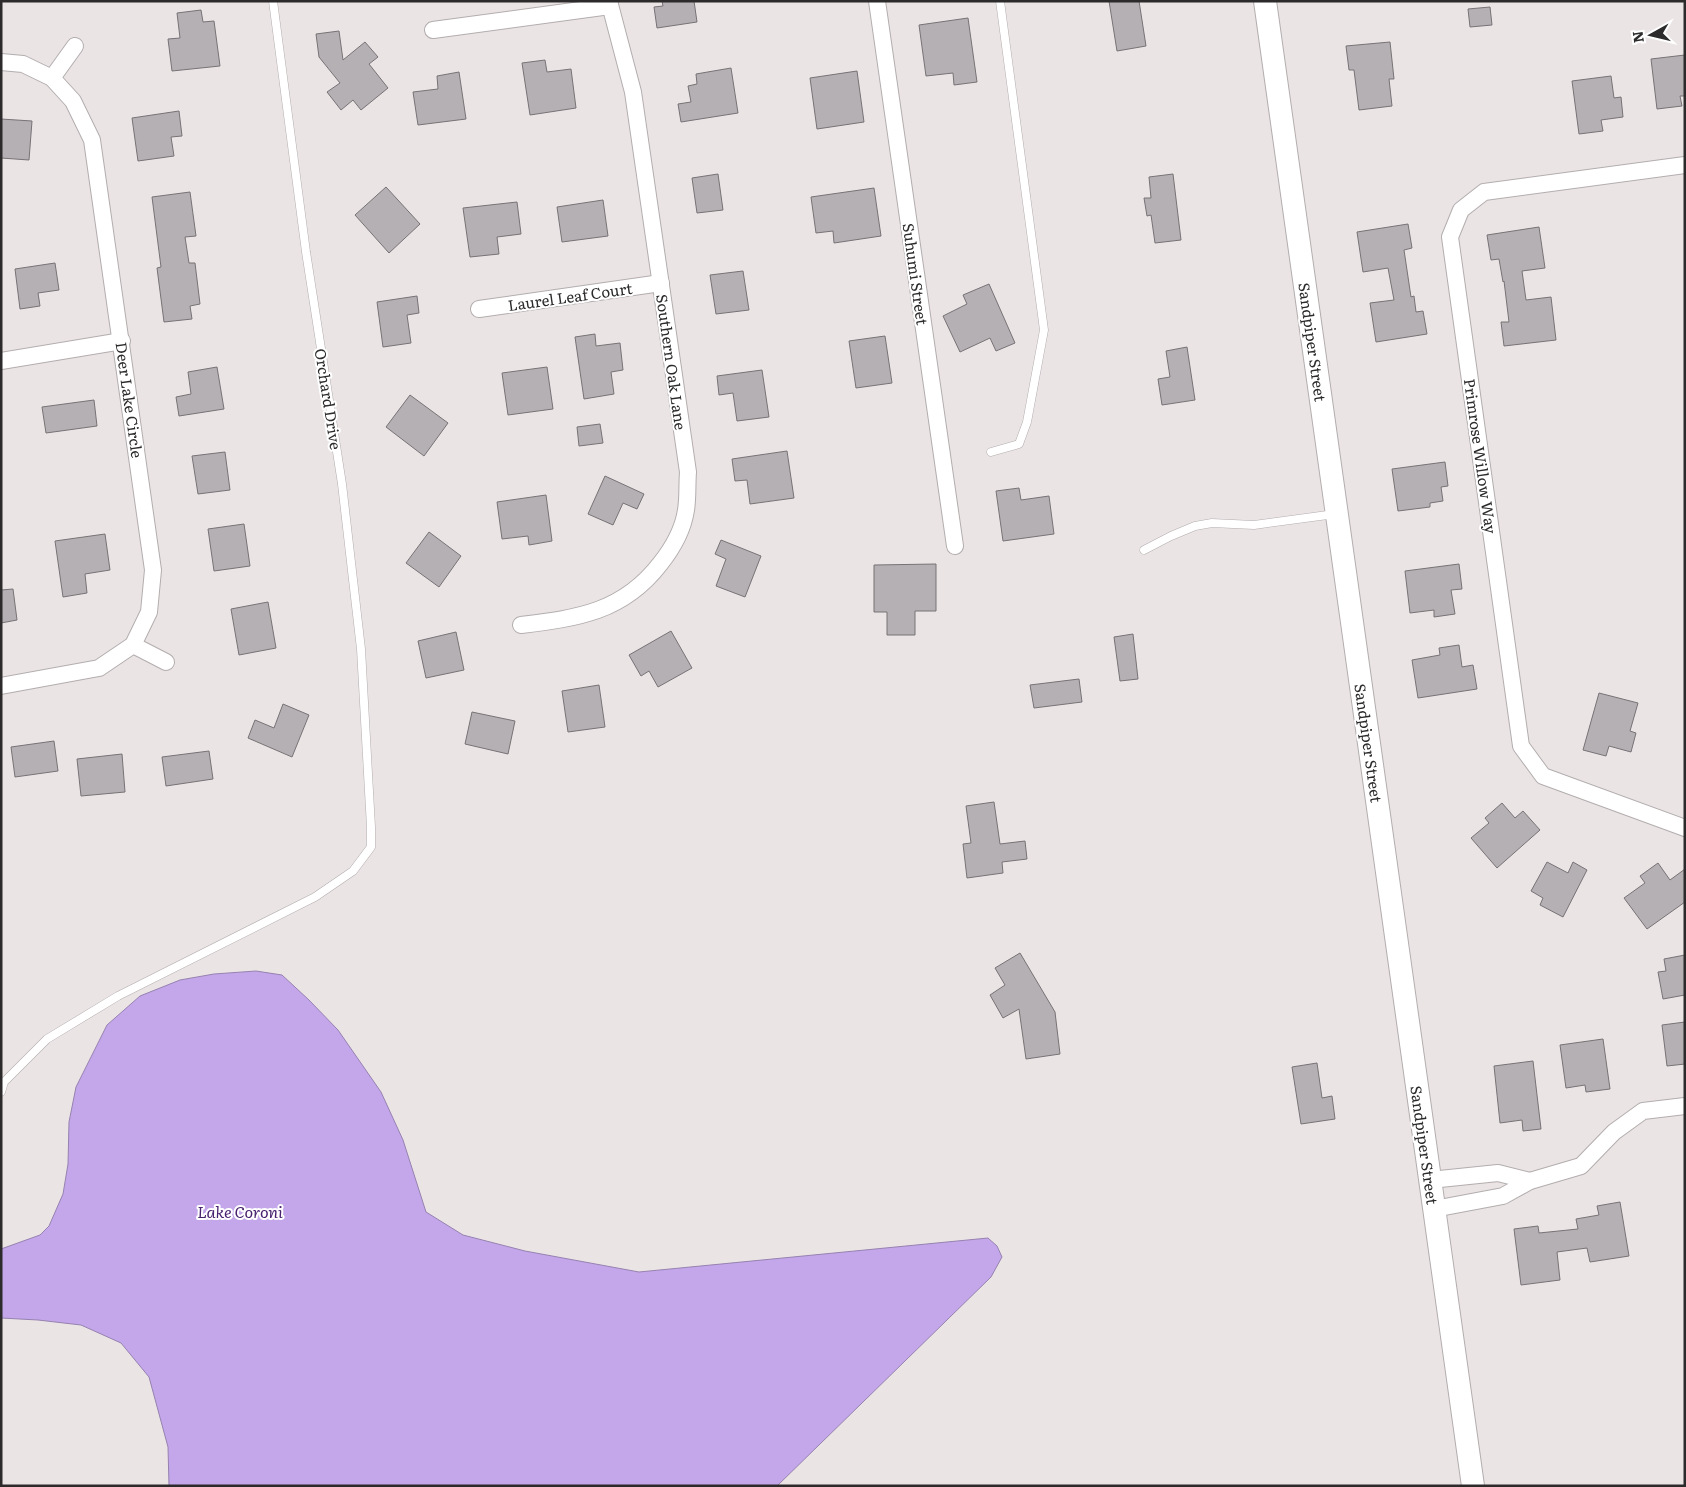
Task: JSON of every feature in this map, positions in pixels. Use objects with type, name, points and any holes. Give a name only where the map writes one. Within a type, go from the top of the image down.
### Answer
[{"type":"street","name":"Suhumi Street","points":[[877,1],[955,546]]},
{"type":"street","name":"Sandpiper Street","points":[[1265,1],[1473,1486]]},
{"type":"street","points":[[433,30],[610,4]]},
{"type":"street","name":"Southern Oak Lane","points":[[521,625],[565,619],[595,612],[626,598],[650,577],[673,548],[686,510],[688,472],[633,92],[610,4]]},
{"type":"street","points":[[52,78],[75,46]]},
{"type":"street","name":"Deer Lake Circle","points":[[1,62],[24,64],[52,78],[73,102],[92,140],[153,570],[149,612],[133,645]]},
{"type":"street","name":"Primrose Willow Way","points":[[1685,165],[1484,192],[1461,210],[1450,237],[1521,746],[1543,776],[1685,828]]},
{"type":"street","name":"Laurel Leaf Court","points":[[479,309],[661,283]]},
{"type":"street","points":[[1,361],[122,341]]},
{"type":"street","points":[[1,686],[99,668],[133,645],[166,662]]},
{"type":"street","points":[[1434,1209],[1503,1196],[1530,1181],[1581,1166],[1614,1132],[1643,1112],[1685,1106]]},
{"type":"street","points":[[1430,1180],[1498,1173],[1530,1181]]},
{"type":"lane","name":"Orchard Drive","points":[[1,1092],[4,1082],[47,1039],[118,996],[315,897],[353,871],[371,847],[361,649],[342,484],[306,252],[273,1]]},
{"type":"lane","points":[[991,452],[1019,444],[1027,422],[1044,330],[1000,1]]},
{"type":"lane","points":[[1144,550],[1195,526],[1212,523],[1254,525],[1337,514]]},
{"type":"water","name":"Lake Coroni","points":[[256,971],[282,975],[338,1030],[381,1092],[403,1140],[426,1212],[463,1235],[525,1251],[639,1272],[988,1238],[997,1246],[1002,1257],[991,1277],[777,1486],[169,1486],[168,1447],[149,1377],[121,1343],[81,1325],[1,1318],[1,1249],[40,1235],[49,1226],[63,1194],[68,1164],[69,1122],[76,1087],[107,1025],[140,996],[180,980],[214,974]]},
{"type":"building","points":[[662,1],[694,1],[697,22],[657,28],[654,7],[663,6]]},
{"type":"building","points":[[1109,1],[1139,1],[1146,46],[1117,51]]},
{"type":"building","points":[[1490,7],[1492,25],[1470,27],[1468,9]]},
{"type":"building","points":[[201,10],[203,22],[214,21],[220,66],[172,71],[168,39],[180,38],[177,13]]},
{"type":"building","points":[[968,18],[977,82],[954,85],[953,73],[926,76],[919,25]]},
{"type":"building","points":[[339,31],[343,60],[365,42],[378,57],[369,64],[388,88],[361,110],[353,100],[341,110],[327,92],[340,83],[319,57],[316,34]]},
{"type":"building","points":[[1390,42],[1394,79],[1389,79],[1392,106],[1359,110],[1354,70],[1349,70],[1346,46]]},
{"type":"building","points":[[1685,55],[1685,96],[1680,96],[1682,106],[1657,109],[1651,59]]},
{"type":"building","points":[[545,60],[547,72],[571,69],[576,108],[530,115],[522,63]]},
{"type":"building","points":[[731,68],[738,113],[681,122],[678,104],[691,102],[688,86],[697,84],[696,74]]},
{"type":"building","points":[[857,71],[864,122],[817,129],[810,78]]},
{"type":"building","points":[[459,72],[466,119],[418,125],[413,92],[438,89],[437,76]]},
{"type":"building","points":[[1611,76],[1614,98],[1621,97],[1623,117],[1601,120],[1603,131],[1579,134],[1572,81]]},
{"type":"building","points":[[179,111],[182,136],[171,137],[174,156],[138,161],[132,118]]},
{"type":"building","points":[[1,119],[32,121],[29,160],[1,158]]},
{"type":"building","points":[[718,174],[723,210],[697,213],[692,178]]},
{"type":"building","points":[[1173,174],[1181,240],[1155,243],[1151,215],[1147,216],[1144,198],[1151,198],[1149,177]]},
{"type":"building","points":[[386,187],[420,224],[389,253],[355,215]]},
{"type":"building","points":[[874,188],[881,236],[834,243],[833,231],[816,233],[811,197]]},
{"type":"building","points":[[190,192],[196,236],[185,237],[189,263],[195,263],[200,304],[190,306],[192,319],[164,322],[157,268],[161,267],[152,197]]},
{"type":"building","points":[[603,200],[608,236],[562,242],[557,207]]},
{"type":"building","points":[[517,202],[521,234],[497,237],[499,254],[470,257],[463,208]]},
{"type":"building","points":[[1408,224],[1412,248],[1404,250],[1411,297],[1414,296],[1416,312],[1423,311],[1427,334],[1376,342],[1370,303],[1394,300],[1388,268],[1363,272],[1357,232]]},
{"type":"building","points":[[1539,227],[1545,268],[1522,271],[1526,300],[1551,297],[1556,340],[1504,346],[1501,322],[1509,322],[1504,281],[1499,259],[1491,260],[1487,235]]},
{"type":"building","points":[[55,263],[59,290],[38,293],[40,306],[20,309],[15,269]]},
{"type":"building","points":[[743,271],[749,310],[716,314],[710,275]]},
{"type":"building","points":[[989,284],[1015,343],[996,351],[990,338],[960,352],[943,316],[967,304],[963,295]]},
{"type":"building","points":[[417,296],[419,313],[407,315],[411,343],[383,347],[377,302]]},
{"type":"building","points":[[595,334],[596,346],[620,343],[623,370],[611,372],[614,394],[584,399],[575,337]]},
{"type":"building","points":[[885,336],[892,383],[856,388],[849,341]]},
{"type":"building","points":[[1187,347],[1195,400],[1162,405],[1158,379],[1170,377],[1166,351]]},
{"type":"building","points":[[217,367],[224,409],[179,416],[176,397],[191,394],[188,372]]},
{"type":"building","points":[[547,367],[553,409],[508,415],[502,373]]},
{"type":"building","points":[[762,370],[769,417],[737,421],[733,393],[719,395],[717,376]]},
{"type":"building","points":[[410,395],[448,423],[424,456],[386,427]]},
{"type":"building","points":[[94,400],[97,426],[46,433],[42,407]]},
{"type":"building","points":[[600,424],[603,443],[579,446],[577,427]]},
{"type":"building","points":[[787,451],[794,498],[750,504],[747,480],[735,481],[732,459]]},
{"type":"building","points":[[225,452],[230,490],[198,494],[192,456]]},
{"type":"building","points":[[1445,462],[1448,486],[1441,487],[1443,501],[1430,503],[1430,507],[1398,511],[1392,469]]},
{"type":"building","points":[[605,476],[644,494],[637,509],[623,503],[613,525],[588,514]]},
{"type":"building","points":[[1019,488],[1021,500],[1049,496],[1054,534],[1003,541],[996,491]]},
{"type":"building","points":[[546,495],[552,541],[529,545],[528,536],[502,539],[497,502]]},
{"type":"building","points":[[244,524],[250,566],[214,571],[208,529]]},
{"type":"building","points":[[429,532],[461,556],[439,587],[406,563]]},
{"type":"building","points":[[105,534],[110,570],[85,574],[87,593],[63,597],[55,541]]},
{"type":"building","points":[[721,540],[761,556],[745,597],[716,586],[726,559],[715,554]]},
{"type":"building","points":[[936,564],[936,611],[915,611],[915,635],[887,635],[887,612],[874,612],[874,565]]},
{"type":"building","points":[[1459,564],[1462,589],[1451,590],[1455,614],[1434,617],[1434,610],[1410,613],[1405,571]]},
{"type":"building","points":[[13,589],[17,620],[1,623],[1,590]]},
{"type":"building","points":[[268,602],[276,648],[239,655],[231,609]]},
{"type":"building","points":[[671,631],[692,668],[658,687],[649,671],[641,676],[629,655]]},
{"type":"building","points":[[456,632],[464,670],[426,678],[418,641]]},
{"type":"building","points":[[1133,634],[1138,679],[1120,681],[1114,637]]},
{"type":"building","points":[[1459,645],[1462,667],[1473,665],[1477,689],[1418,698],[1412,660],[1440,655],[1439,648]]},
{"type":"building","points":[[1079,679],[1082,702],[1034,708],[1030,685]]},
{"type":"building","points":[[599,685],[605,727],[568,732],[562,691]]},
{"type":"building","points":[[1599,693],[1638,703],[1630,731],[1636,733],[1631,752],[1609,746],[1606,756],[1583,750]]},
{"type":"building","points":[[283,704],[309,715],[292,757],[248,738],[255,720],[274,728]]},
{"type":"building","points":[[472,712],[515,721],[508,754],[465,744]]},
{"type":"building","points":[[54,741],[58,771],[15,777],[11,747]]},
{"type":"building","points":[[209,751],[213,779],[166,786],[162,757]]},
{"type":"building","points":[[122,754],[125,792],[81,796],[77,759]]},
{"type":"building","points":[[994,802],[1000,844],[1025,841],[1027,859],[1002,862],[1003,873],[967,878],[963,844],[971,843],[966,806]]},
{"type":"building","points":[[1502,803],[1515,818],[1523,811],[1540,830],[1497,868],[1471,838],[1489,823],[1485,818]]},
{"type":"building","points":[[1547,862],[1568,873],[1573,862],[1587,870],[1563,917],[1540,905],[1543,898],[1531,891]]},
{"type":"building","points":[[1658,863],[1670,880],[1685,869],[1685,902],[1647,929],[1624,898],[1645,883],[1640,876]]},
{"type":"building","points":[[1020,953],[1055,1012],[1060,1054],[1026,1059],[1019,1009],[1003,1018],[990,995],[1005,985],[995,968]]},
{"type":"building","points":[[1685,955],[1685,995],[1663,999],[1658,972],[1666,971],[1664,959]]},
{"type":"building","points":[[1685,1022],[1685,1064],[1667,1066],[1662,1025]]},
{"type":"building","points":[[1603,1039],[1610,1089],[1586,1092],[1585,1085],[1566,1088],[1560,1045]]},
{"type":"building","points":[[1533,1061],[1541,1129],[1523,1131],[1522,1120],[1500,1123],[1494,1066]]},
{"type":"building","points":[[1317,1063],[1322,1098],[1332,1096],[1335,1119],[1301,1124],[1292,1067]]},
{"type":"building","points":[[1620,1202],[1629,1256],[1590,1262],[1587,1248],[1557,1252],[1560,1280],[1521,1285],[1514,1229],[1538,1226],[1539,1233],[1578,1229],[1576,1219],[1599,1215],[1597,1206]]}]
